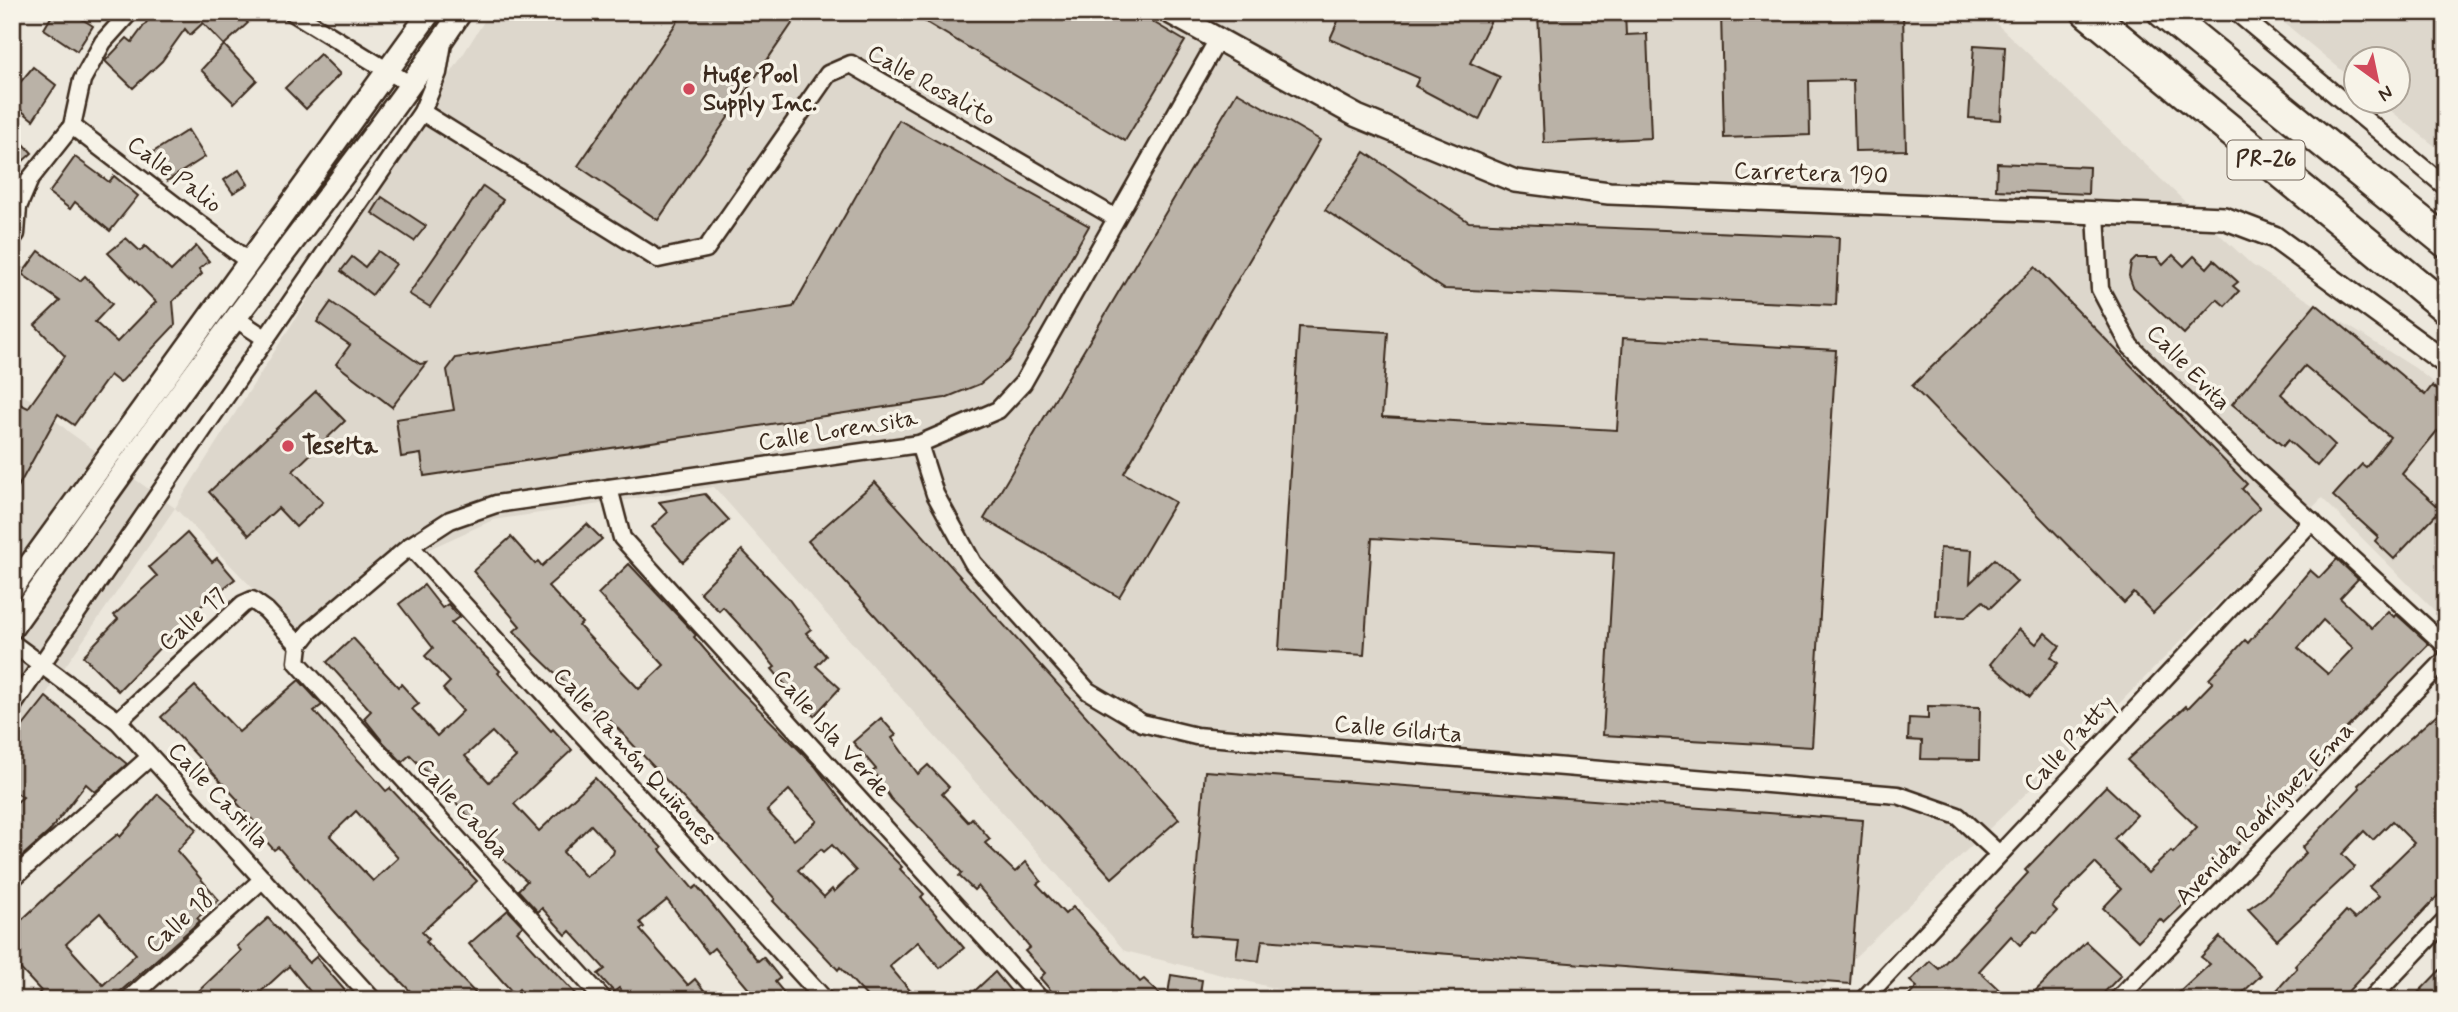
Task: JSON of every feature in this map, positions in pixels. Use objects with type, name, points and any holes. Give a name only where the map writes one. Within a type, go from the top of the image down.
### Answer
[{"type":"highway","name":"PR-26","points":[[2087,12],[2446,308]]},
{"type":"highway","name":"PR-26","points":[[2170,16],[2446,242]]},
{"type":"street","points":[[12,239],[16,234],[18,207],[30,179],[72,126],[82,80],[103,42],[130,12]]},
{"type":"street","points":[[292,12],[411,85]]},
{"type":"street","points":[[12,589],[430,12]]},
{"type":"street","points":[[12,628],[141,445],[235,318],[335,191],[461,12]]},
{"type":"street","name":"Carretera 190","points":[[1169,12],[1217,41],[1357,116],[1515,181],[1609,193],[2224,218],[2274,237],[2446,363]]},
{"type":"street","points":[[2236,12],[2446,187]]},
{"type":"street","points":[[12,707],[422,112],[438,73],[444,38]]},
{"type":"street","name":"Calle Lorensita","points":[[299,645],[310,631],[410,546],[450,520],[496,504],[919,444],[998,410],[1023,383],[1217,41]]},
{"type":"street","name":"Calle Rosalito","points":[[422,112],[657,259],[706,249],[828,74],[851,64],[1116,218]]},
{"type":"street","name":"Calle Palio","points":[[72,126],[248,261]]},
{"type":"street","name":"Calle Evita","points":[[2096,213],[2100,289],[2130,346],[2446,646]]},
{"type":"street","points":[[235,318],[265,338]]},
{"type":"street","name":"Calle Gildita","points":[[919,444],[934,494],[973,563],[1088,691],[1142,723],[1196,736],[1898,795],[1958,816],[1998,853]]},
{"type":"street","name":"Calle Isla Verde","points":[[609,488],[622,538],[1041,1000]]},
{"type":"street","name":"Calle Patty","points":[[1863,1000],[2312,521]]},
{"type":"street","name":"Calle Ramón Quiñones","points":[[410,546],[825,1000]]},
{"type":"street","name":"Calle 17","points":[[118,721],[243,604],[252,600],[266,610],[299,645]]},
{"type":"street","name":"Calle Castilla","points":[[12,643],[118,721],[373,1000]]},
{"type":"street","name":"Calle Caoba","points":[[299,645],[297,662],[604,1000]]},
{"type":"street","name":"Avenida Rodríguez Ema","points":[[2117,1000],[2446,659]]},
{"type":"street","points":[[12,879],[150,757]]},
{"type":"street","name":"Calle 18","points":[[128,1000],[263,879]]},
{"type":"street","points":[[2370,1000],[2446,920]]},
{"type":"shaded area","points":[[490,12],[1984,12],[2252,265],[2415,368],[2446,393],[2446,622],[2322,498],[2101,722],[1810,1000],[1322,1000],[1125,951],[714,487],[493,520],[394,565],[307,644],[175,508]]},
{"type":"shaded area","points":[[2271,12],[2446,12],[2446,155],[2397,116],[2412,116],[2412,46],[2342,46],[2342,70]]},
{"type":"shaded area","points":[[12,390],[32,400],[69,432],[175,508],[12,743]]},
{"type":"building","points":[[54,12],[71,12],[93,26],[77,51],[44,29]]},
{"type":"building","points":[[154,12],[238,12],[248,23],[224,45],[203,23],[190,35],[185,29],[162,61],[133,88],[105,61],[127,38],[132,42]]},
{"type":"building","name":"Huge Pool Supply Inc.","points":[[684,12],[800,12],[658,220],[578,166]]},
{"type":"building","points":[[909,12],[1136,12],[1185,41],[1125,141]]},
{"type":"building","points":[[1342,12],[1495,12],[1470,63],[1500,77],[1479,120],[1415,86],[1419,78],[1330,39]]},
{"type":"building","points":[[1538,12],[1625,12],[1626,35],[1647,34],[1651,138],[1544,143]]},
{"type":"building","points":[[1721,12],[1903,12],[1906,150],[1855,151],[1853,80],[1809,81],[1810,135],[1724,138]]},
{"type":"building","points":[[224,45],[257,80],[234,103],[201,70]]},
{"type":"building","points":[[1974,45],[2005,47],[2001,120],[1969,118]]},
{"type":"building","points":[[320,54],[340,74],[306,109],[285,88]]},
{"type":"building","points":[[33,67],[56,85],[33,120],[12,103],[12,92]]},
{"type":"building","points":[[1237,92],[1320,140],[1124,473],[1175,502],[1119,597],[984,519]]},
{"type":"building","points":[[899,120],[1089,226],[1029,331],[1008,361],[980,384],[945,398],[424,476],[421,454],[401,457],[396,419],[454,410],[447,370],[456,358],[793,307]]},
{"type":"building","points":[[188,130],[205,157],[167,181],[150,154]]},
{"type":"building","points":[[12,131],[32,153],[12,171]]},
{"type":"building","points":[[1365,152],[1469,222],[1839,237],[1836,305],[1444,289],[1325,210]]},
{"type":"building","points":[[75,157],[109,182],[114,176],[138,196],[110,231],[75,202],[70,209],[49,193]]},
{"type":"building","points":[[1997,163],[2089,167],[2088,194],[1996,190]]},
{"type":"building","points":[[239,170],[248,184],[233,193],[224,180]]},
{"type":"building","points":[[483,186],[503,200],[430,307],[409,294]]},
{"type":"building","points":[[382,197],[426,226],[414,241],[372,213]]},
{"type":"building","points":[[126,238],[140,251],[145,246],[171,271],[196,246],[209,261],[199,269],[202,274],[173,301],[175,325],[120,383],[110,375],[74,425],[58,414],[12,498],[12,400],[28,408],[65,356],[35,325],[60,301],[22,274],[39,251],[80,281],[85,276],[112,304],[95,322],[117,342],[156,302],[108,253]]},
{"type":"building","points":[[378,251],[396,264],[372,295],[341,271],[352,257],[365,267]]},
{"type":"building","points":[[2173,255],[2184,266],[2194,256],[2207,268],[2214,260],[2238,282],[2233,286],[2239,291],[2225,306],[2217,299],[2184,334],[2133,287],[2129,276],[2131,263],[2136,258],[2157,258],[2163,265]]},
{"type":"building","points":[[2035,267],[2247,484],[2242,489],[2260,508],[2153,613],[2134,593],[2124,603],[1912,386]]},
{"type":"building","points":[[331,302],[420,364],[426,363],[392,407],[336,364],[350,345],[317,322]]},
{"type":"building","points":[[2316,304],[2425,395],[2432,386],[2446,397],[2446,439],[2437,431],[2402,474],[2441,509],[2394,559],[2375,541],[2378,537],[2333,496],[2362,464],[2366,467],[2390,437],[2305,366],[2281,394],[2335,445],[2317,466],[2288,440],[2283,446],[2232,404]]},
{"type":"building","points":[[1299,327],[1388,332],[1382,417],[1617,430],[1623,338],[1836,350],[1812,747],[1603,735],[1614,552],[1372,538],[1364,655],[1279,650]]},
{"type":"building","name":"Teselta","points":[[316,391],[345,421],[293,471],[323,502],[296,527],[278,508],[249,535],[209,492]]},
{"type":"building","points":[[875,482],[1179,819],[1112,878],[808,541]]},
{"type":"building","points":[[705,494],[729,520],[683,562],[652,527],[668,512],[659,502]]},
{"type":"building","points":[[587,524],[602,539],[548,586],[582,623],[579,626],[639,689],[664,665],[598,594],[629,564],[696,635],[694,637],[737,687],[815,766],[860,825],[902,867],[900,869],[924,894],[921,897],[964,948],[940,968],[918,942],[893,963],[890,967],[918,1000],[870,1000],[840,967],[838,970],[773,901],[775,899],[730,848],[606,716],[603,719],[535,654],[514,631],[520,626],[473,571],[511,537],[535,564],[538,561],[542,566]],"holes":[[[789,790],[817,821],[794,840],[767,811]],[[832,845],[856,871],[834,892],[832,889],[824,897],[798,870],[821,849],[824,852]]]},
{"type":"building","points":[[187,533],[212,562],[217,558],[235,579],[185,619],[189,623],[174,637],[172,635],[118,691],[83,656],[118,619],[114,615],[157,576],[149,567]]},
{"type":"building","points":[[1940,548],[1972,550],[1970,583],[1995,559],[2017,582],[1990,608],[1983,601],[1965,617],[1936,616]]},
{"type":"building","points":[[742,550],[787,597],[811,629],[806,633],[826,656],[816,666],[840,688],[814,716],[790,695],[792,693],[772,669],[775,667],[746,632],[723,607],[719,611],[700,592]]},
{"type":"building","points":[[2337,559],[2358,579],[2340,598],[2372,628],[2388,611],[2394,617],[2396,614],[2429,644],[2345,730],[2349,734],[2310,777],[2291,796],[2288,793],[2227,856],[2225,853],[2180,901],[2183,905],[2164,923],[2160,919],[2138,941],[2103,908],[2121,889],[2095,863],[2052,906],[2057,911],[2037,933],[2034,931],[2020,945],[2011,936],[1979,971],[2010,1000],[1905,1000],[1917,987],[1910,981],[1930,961],[1939,969],[2028,873],[2025,870],[2106,786],[2137,815],[2114,839],[2148,873],[2171,851],[2173,853],[2197,827],[2127,760],[2186,706],[2188,708],[2213,682],[2209,679],[2245,640],[2248,643],[2310,570],[2319,578]],"holes":[[[2323,620],[2353,648],[2328,674],[2298,648]]]},
{"type":"building","points":[[424,585],[442,608],[448,604],[459,617],[451,623],[500,671],[498,673],[572,750],[514,804],[539,831],[595,778],[662,848],[660,850],[693,889],[697,886],[758,961],[763,957],[780,978],[775,982],[790,1000],[758,1000],[714,948],[708,953],[667,900],[640,922],[644,927],[640,930],[688,985],[695,979],[712,1000],[629,1000],[619,988],[614,992],[598,974],[605,969],[570,931],[566,935],[542,908],[538,912],[518,890],[527,881],[501,857],[461,808],[410,755],[402,762],[384,743],[364,718],[371,711],[327,662],[353,638],[398,687],[401,684],[419,704],[412,709],[437,736],[463,711],[443,689],[450,682],[425,656],[433,648],[399,604]],"holes":[[[492,732],[516,757],[489,782],[465,756]],[[591,825],[614,850],[613,854],[586,877],[563,852]]]},
{"type":"building","points":[[2019,629],[2036,644],[2045,633],[2060,646],[2051,657],[2058,663],[2030,697],[1990,664]]},
{"type":"building","points":[[299,680],[322,705],[314,711],[386,791],[390,788],[477,881],[422,932],[429,939],[426,942],[482,1000],[419,1000],[358,938],[278,847],[274,850],[256,830],[259,827],[236,802],[238,800],[161,717],[195,686],[239,732]],"holes":[[[356,811],[398,858],[373,881],[330,836]]]},
{"type":"building","points":[[46,697],[127,764],[95,792],[86,784],[48,833],[12,865],[12,806],[23,797],[12,790],[12,740]]},
{"type":"building","points":[[1928,706],[1980,707],[1979,760],[1921,759],[1922,741],[1908,740],[1909,718],[1928,719]]},
{"type":"building","points":[[2446,706],[2446,887],[2340,1000],[2268,1000],[2297,968],[2295,966],[2346,911],[2355,919],[2379,896],[2369,887],[2414,843],[2392,821],[2373,840],[2364,831],[2342,854],[2355,867],[2277,940],[2248,909],[2265,897],[2306,853],[2302,848],[2360,788],[2358,785]]},
{"type":"building","points":[[881,718],[896,735],[892,738],[918,774],[928,765],[949,787],[942,794],[968,822],[972,818],[990,839],[985,843],[1015,872],[1026,862],[1041,881],[1037,884],[1065,914],[1073,907],[1140,982],[1144,979],[1166,1000],[1059,1000],[1040,978],[1045,973],[1025,951],[1030,947],[978,886],[974,890],[959,876],[962,873],[891,799],[873,771],[876,769],[853,742]]},
{"type":"building","points":[[1205,771],[1863,820],[1850,984],[1262,940],[1259,961],[1236,958],[1239,938],[1191,935]]},
{"type":"building","points":[[158,794],[197,829],[177,851],[219,900],[197,918],[200,921],[114,997],[117,1000],[32,1000],[41,991],[12,960],[12,929],[86,860],[118,834],[120,837]],"holes":[[[100,913],[136,954],[103,985],[66,944]]]},
{"type":"building","points":[[508,910],[523,926],[517,931],[581,1000],[528,1000],[519,989],[514,994],[469,944]]},
{"type":"building","points":[[268,918],[309,963],[316,957],[353,1000],[317,1000],[289,966],[252,1000],[189,1000],[241,951],[237,946]]},
{"type":"building","points":[[2220,937],[2261,975],[2235,1000],[2171,1000],[2210,964],[2201,957]]},
{"type":"building","points":[[2086,942],[2121,975],[2097,1000],[2026,1000]]},
{"type":"building","points":[[2446,964],[2446,1000],[2411,1000]]},
{"type":"building","points":[[995,972],[1018,1000],[965,1000]]},
{"type":"building","points":[[1171,975],[1202,980],[1199,1000],[1167,1000]]},
{"type":"place","name":"Huge Pool Supply Inc.","points":[[689,89]]},
{"type":"place","name":"Teselta","points":[[288,446]]}]
